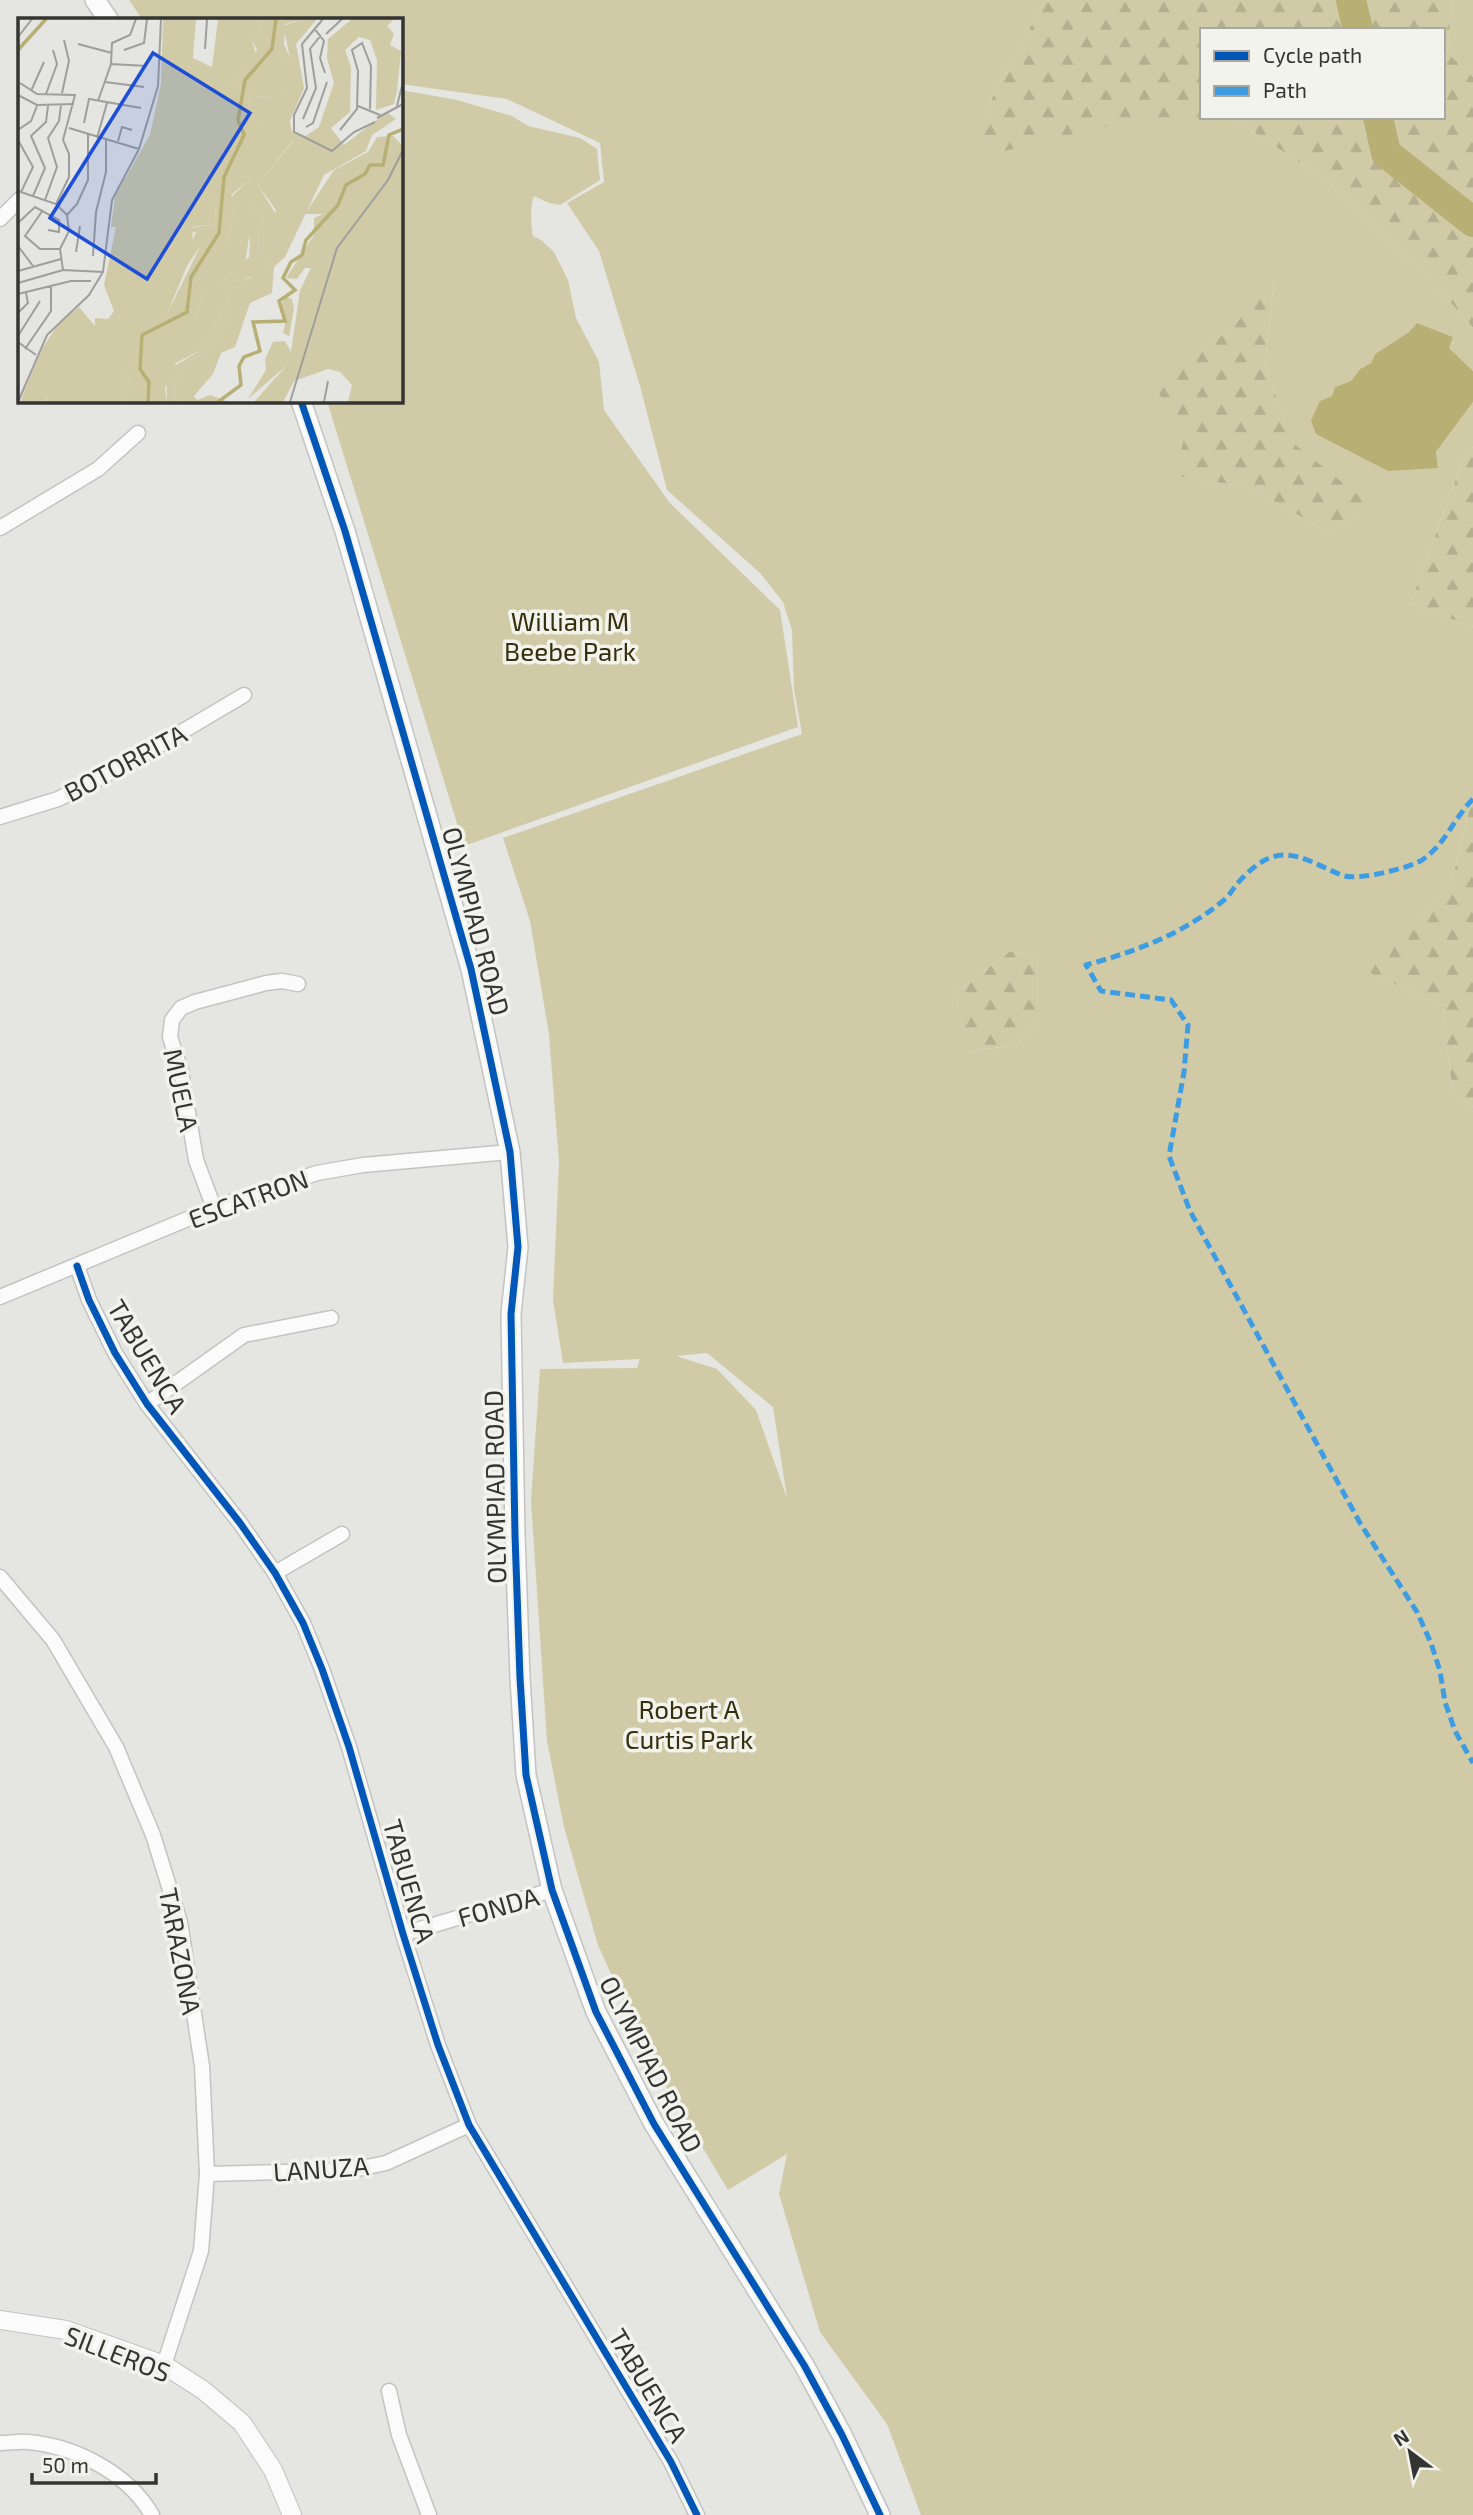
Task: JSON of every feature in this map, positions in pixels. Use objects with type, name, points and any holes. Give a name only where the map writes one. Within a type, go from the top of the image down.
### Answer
[{"type":"main road","points":[[95,0],[107,18]]},
{"type":"main road","name":"OLYMPIAD ROAD","points":[[302,402],[345,531],[471,968],[510,1152],[518,1247],[511,1314],[520,1678],[526,1775],[552,1891],[596,2012],[648,2113],[804,2365],[842,2435],[880,2515]]},
{"type":"street","points":[[0,219],[18,201]]},
{"type":"street","points":[[0,528],[98,469],[138,432]]},
{"type":"street","name":"BOTORRITA","points":[[0,817],[58,799],[131,762],[244,695]]},
{"type":"street","name":"MUELA","points":[[214,1208],[196,1160],[181,1071],[170,1037],[172,1020],[181,1009],[195,1002],[266,983],[282,981],[298,984]]},
{"type":"street","name":"ESCATRON","points":[[0,1297],[214,1208],[317,1173],[362,1165],[510,1152]]},
{"type":"street","name":"TABUENCA","points":[[77,1266],[89,1300],[115,1353],[147,1404],[240,1523],[275,1573],[303,1623],[349,1747],[438,2045],[469,2125],[671,2462],[697,2515]]},
{"type":"street","points":[[147,1404],[244,1335],[331,1318]]},
{"type":"street","points":[[275,1573],[342,1534]]},
{"type":"street","name":"TARAZONA","points":[[0,1577],[53,1640],[116,1747],[153,1835],[182,1935],[202,2066],[207,2174],[201,2251],[164,2365]]},
{"type":"street","name":"FONDA","points":[[403,1934],[552,1891]]},
{"type":"street","name":"LANUZA","points":[[207,2174],[353,2170],[386,2163],[469,2125]]},
{"type":"street","name":"SILLEROS","points":[[0,2320],[66,2330],[164,2365],[203,2390],[243,2423],[273,2470],[292,2515]]},
{"type":"street","points":[[389,2391],[399,2435],[429,2515]]},
{"type":"street","points":[[0,2443],[28,2442],[75,2453],[112,2472],[145,2502],[152,2515]]},
{"type":"green space","name":"Robert A Curtis Park","points":[[129,0],[1045,0],[992,98],[976,158],[1123,122],[1237,121],[1327,181],[1428,277],[1473,328],[1473,371],[1449,348],[1453,337],[1417,323],[1409,332],[1375,354],[1371,363],[1360,369],[1351,381],[1335,387],[1332,396],[1320,401],[1418,468],[1438,468],[1436,452],[1473,402],[1473,447],[1461,465],[1410,604],[1473,627],[1473,795],[1452,880],[1366,971],[1443,1006],[1452,1092],[1473,1107],[1473,2515],[921,2515],[887,2424],[820,2332],[779,2194],[787,2154],[728,2190],[648,2056],[598,1945],[564,1827],[547,1741],[531,1501],[540,1369],[637,1368],[640,1359],[563,1363],[553,1300],[559,1162],[549,1034],[530,921],[503,838],[802,734],[794,689],[792,630],[783,602],[760,573],[667,490],[640,386],[599,251],[567,203],[604,182],[600,143],[507,99],[402,84],[402,18],[141,18]],"holes":[[[1274,280],[1265,366],[1292,442],[1373,507],[1329,533],[1249,487],[1173,476],[1188,426],[1151,386],[1230,330]],[[1010,951],[1038,957],[1037,1021],[1017,1045],[967,1052],[956,992]],[[707,1353],[773,1407],[787,1498],[756,1410],[717,1369],[676,1356]]]},
{"type":"green space","points":[[1045,0],[1453,0],[1447,52],[1473,77],[1473,328],[1428,277],[1327,181],[1237,121],[975,159],[992,98]]},
{"type":"green space","points":[[1453,0],[1473,0],[1473,77],[1447,52]]},
{"type":"green space","name":"William M Beebe Park","points":[[402,90],[457,100],[512,116],[528,126],[580,138],[597,149],[600,180],[560,205],[534,196],[531,215],[533,236],[554,252],[568,280],[576,318],[599,362],[604,410],[669,502],[780,610],[798,727],[464,846],[327,402],[402,402]]},
{"type":"green space","points":[[1274,279],[1265,366],[1292,441],[1374,507],[1329,533],[1249,487],[1172,476],[1151,385],[1230,330]]},
{"type":"green space","points":[[1473,447],[1473,627],[1410,604],[1461,465]]},
{"type":"green space","points":[[1473,795],[1473,1107],[1452,1092],[1443,1006],[1365,971],[1452,880]]},
{"type":"green space","points":[[1010,951],[1038,957],[1037,1021],[1017,1045],[966,1052],[956,992]]},
{"type":"shaded area","points":[[1417,323],[1453,337],[1449,348],[1473,371],[1473,402],[1436,452],[1438,468],[1388,471],[1316,434],[1311,421],[1320,401],[1332,396],[1335,387],[1351,381],[1360,369],[1371,363],[1375,354],[1409,332]]},
{"type":"waterway","points":[[1351,0],[1358,28]]},
{"type":"waterway","points":[[1378,119],[1386,153],[1473,222]]},
{"type":"marked path","points":[[1473,799],[1437,847],[1416,863],[1385,872],[1352,877],[1296,856],[1275,856],[1253,868],[1226,899],[1192,923],[1141,947],[1086,965],[1101,991],[1171,1000],[1188,1025],[1184,1072],[1169,1156],[1190,1211],[1360,1523],[1417,1612],[1440,1671],[1445,1702],[1455,1731],[1473,1763]]},
{"type":"cycle path","points":[[301,402],[345,531],[471,969],[510,1152],[518,1247],[511,1314],[520,1678],[526,1775],[552,1890],[596,2012],[654,2124],[804,2365],[842,2435],[880,2515]]},
{"type":"cycle path","points":[[77,1266],[89,1300],[115,1353],[147,1404],[240,1523],[275,1573],[303,1623],[349,1747],[438,2045],[469,2125],[671,2462],[697,2515]]}]
